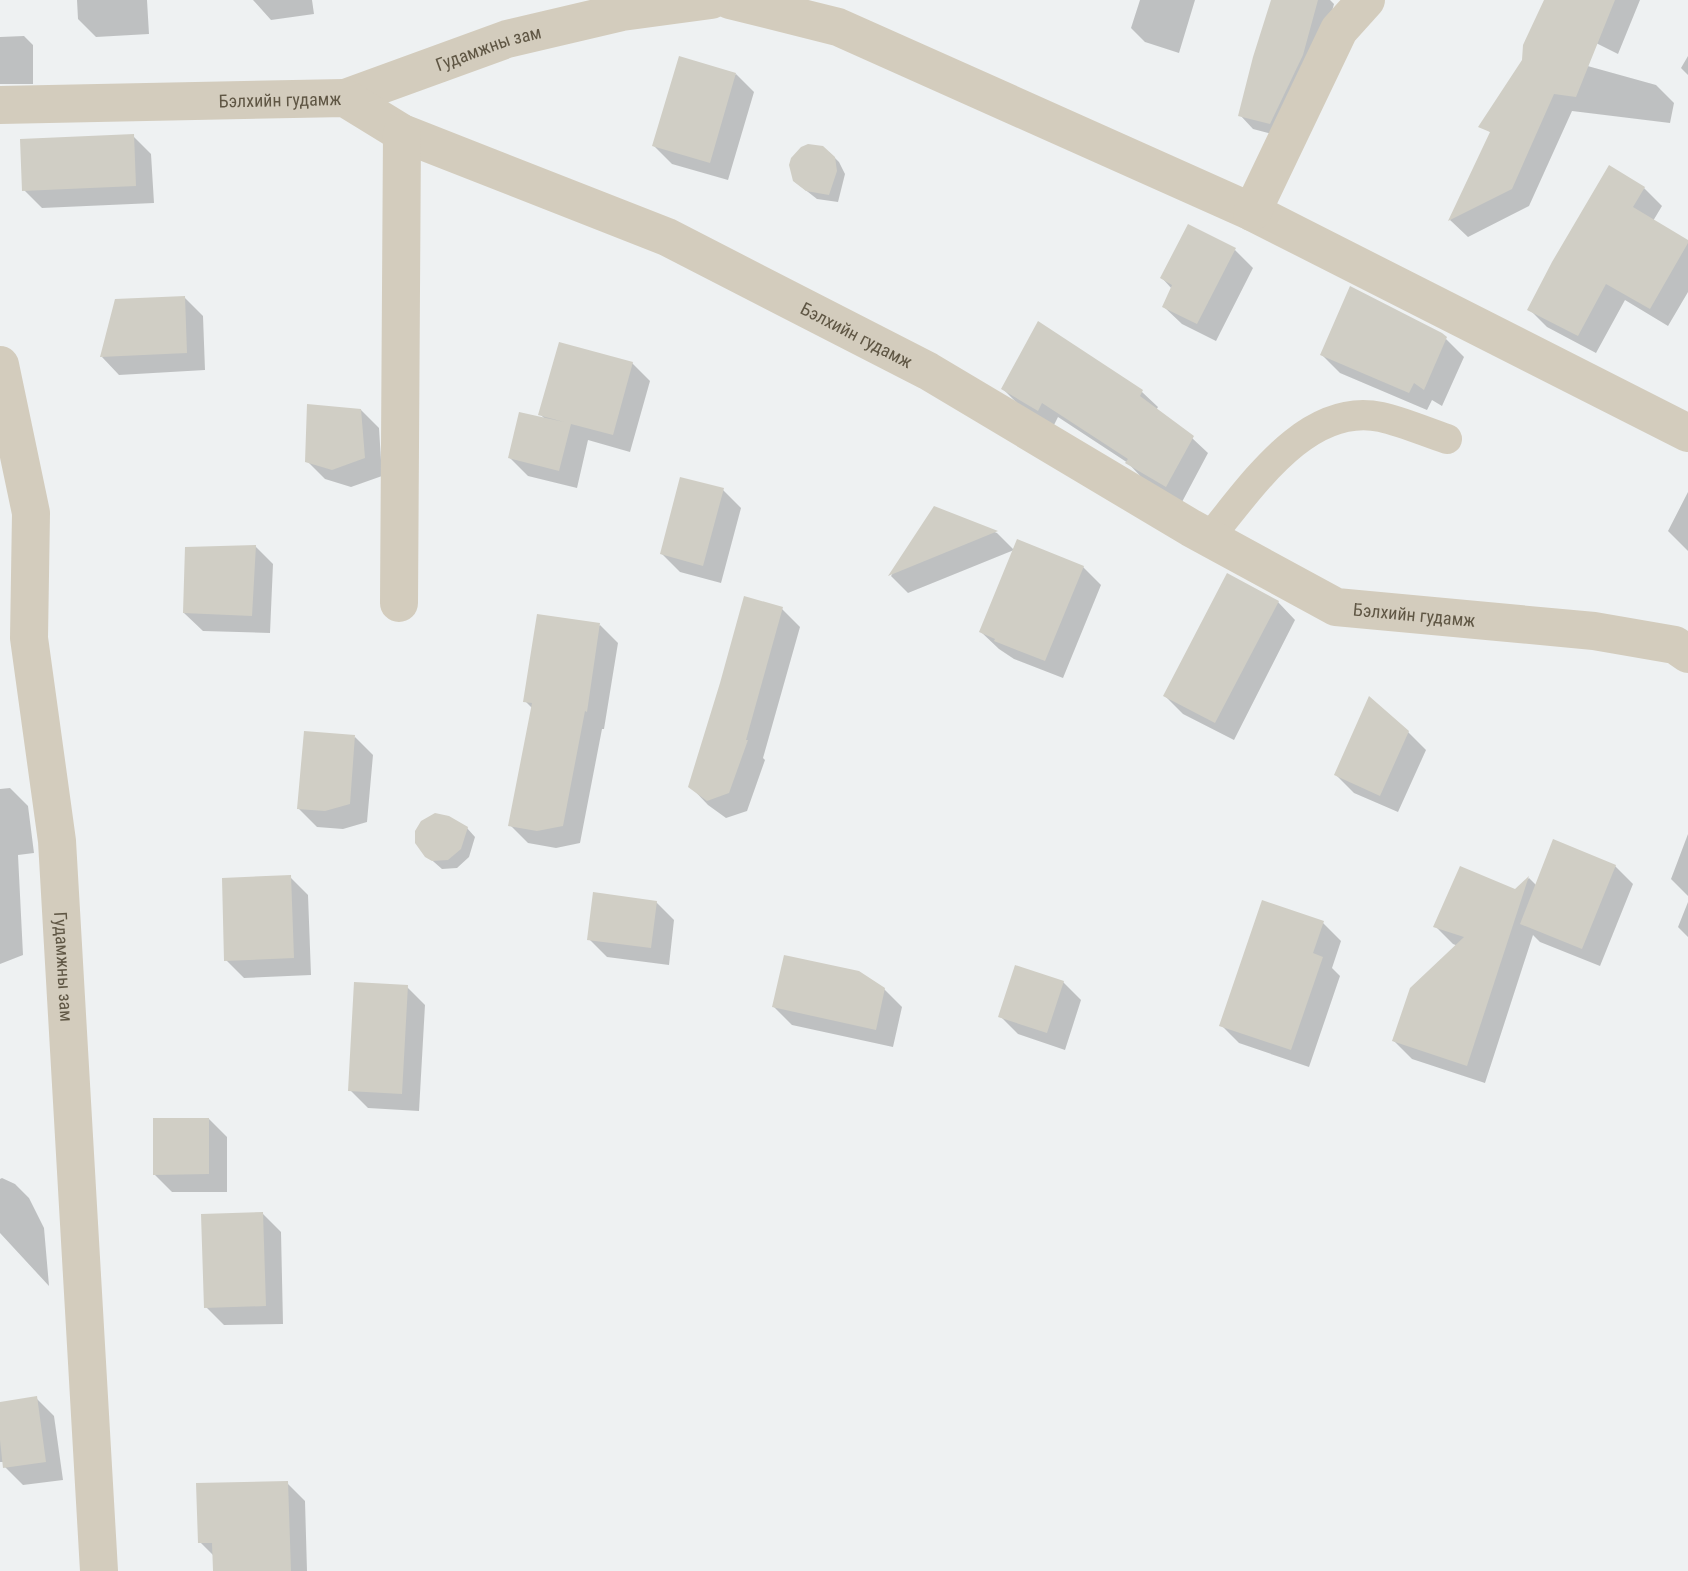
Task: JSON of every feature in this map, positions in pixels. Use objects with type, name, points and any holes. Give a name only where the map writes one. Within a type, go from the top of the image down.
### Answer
[{"type":"street","points":[[617,6],[711,0]]},
{"type":"street","points":[[730,0],[838,27],[1252,212],[1688,433]]},
{"type":"street","points":[[1252,212],[1339,30],[1366,0]]},
{"type":"street","name":"Гудамжны зам","points":[[345,98],[507,39],[617,6]]},
{"type":"street","name":"Бэлхийн гудамж","points":[[0,105],[345,98],[402,133],[667,237],[928,371],[1209,538],[1336,607],[1594,631],[1675,645],[1688,654]]},
{"type":"street","points":[[399,603],[402,133]]},
{"type":"street","name":"Гудамжны зам","points":[[0,365],[31,513],[29,638],[57,841],[99,1571]]},
{"type":"lane","points":[[1209,538],[1281,452],[1316,428],[1349,417],[1379,416],[1447,439]]},
{"type":"building","points":[[1271,0],[1318,0],[1303,55],[1270,124],[1238,116]]},
{"type":"building","points":[[1544,0],[1615,0],[1576,97],[1554,94],[1512,189],[1448,221],[1490,132],[1478,127],[1522,60],[1523,45]]},
{"type":"building","points":[[679,56],[736,73],[710,163],[652,146]]},
{"type":"building","points":[[134,134],[136,186],[22,191],[20,139]]},
{"type":"building","points":[[808,144],[823,146],[835,157],[837,171],[829,195],[806,191],[793,181],[789,165],[791,158],[801,147]]},
{"type":"building","points":[[1609,165],[1645,187],[1633,207],[1688,240],[1688,243],[1650,309],[1606,284],[1578,336],[1527,310]]},
{"type":"building","points":[[1188,224],[1236,248],[1197,324],[1162,307],[1172,285],[1160,278]]},
{"type":"building","points":[[1350,286],[1447,337],[1424,390],[1414,383],[1409,393],[1320,355]]},
{"type":"building","points":[[185,296],[187,353],[100,357],[115,299]]},
{"type":"building","points":[[1038,321],[1143,390],[1140,396],[1194,436],[1166,487],[1125,463],[1128,459],[1042,403],[1038,411],[1001,389]]},
{"type":"building","points":[[559,342],[633,362],[613,435],[571,424],[559,471],[508,458],[519,412],[564,422],[538,415]]},
{"type":"building","points":[[307,404],[361,409],[365,458],[332,470],[305,462]]},
{"type":"building","points":[[680,477],[724,488],[703,566],[660,554]]},
{"type":"building","points":[[934,506],[998,531],[888,576]]},
{"type":"building","points":[[1017,539],[1084,566],[1045,661],[994,641],[995,639],[979,632]]},
{"type":"building","points":[[256,545],[252,616],[183,613],[185,547]]},
{"type":"building","points":[[1227,573],[1279,601],[1215,723],[1163,696]]},
{"type":"building","points":[[744,596],[783,607],[748,740],[729,793],[707,801],[688,787]]},
{"type":"building","points":[[537,614],[600,623],[587,712],[585,711],[563,826],[537,831],[508,826],[532,703],[523,702]]},
{"type":"building","points":[[1369,696],[1409,731],[1380,796],[1334,775]]},
{"type":"building","points":[[304,731],[355,735],[350,804],[325,811],[297,809]]},
{"type":"building","points":[[435,813],[449,816],[468,827],[461,849],[448,860],[432,861],[425,857],[415,843],[415,831],[421,821]]},
{"type":"building","points":[[1553,839],[1616,865],[1582,949],[1520,924]]},
{"type":"building","points":[[1460,866],[1515,889],[1529,876],[1467,1066],[1392,1041],[1410,988],[1464,937],[1433,927]]},
{"type":"building","points":[[291,875],[294,958],[224,961],[222,878]]},
{"type":"building","points":[[593,892],[657,901],[651,948],[587,940]]},
{"type":"building","points":[[1262,900],[1324,921],[1313,953],[1323,957],[1291,1050],[1219,1026]]},
{"type":"building","points":[[784,955],[859,971],[885,988],[876,1030],[772,1007]]},
{"type":"building","points":[[1015,965],[1064,981],[1047,1033],[998,1017]]},
{"type":"building","points":[[354,982],[408,985],[402,1094],[348,1091]]},
{"type":"building","points":[[153,1118],[209,1118],[209,1174],[153,1175]]},
{"type":"building","points":[[263,1212],[266,1306],[204,1308],[201,1214]]},
{"type":"building","points":[[37,1396],[46,1462],[3,1468],[0,1402]]},
{"type":"building","points":[[288,1481],[291,1571],[213,1571],[212,1543],[198,1543],[196,1483]]}]
